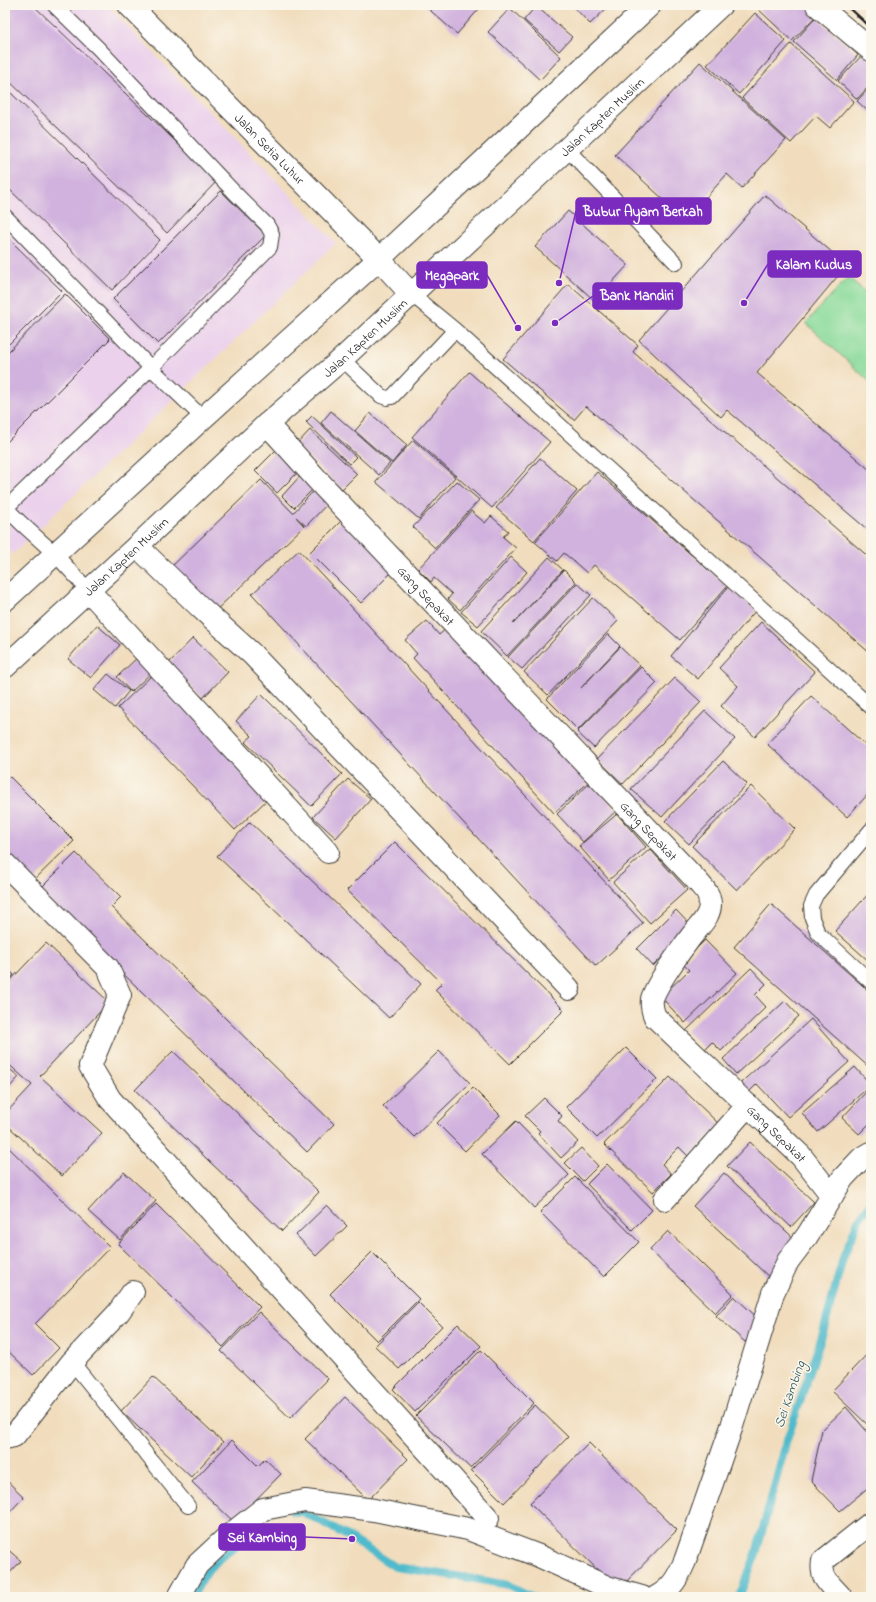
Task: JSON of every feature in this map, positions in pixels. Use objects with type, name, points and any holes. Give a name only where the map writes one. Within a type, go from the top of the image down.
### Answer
[{"type":"street","name":"Jalan Setia Luhur","points":[[129,5],[379,259],[410,293]]},
{"type":"street","points":[[5,600],[379,259],[650,5]]},
{"type":"street","name":"Jalan Kapten Muslim","points":[[5,667],[89,591],[267,424],[342,359],[410,293],[567,149],[720,5]]},
{"type":"street","points":[[817,5],[871,50]]},
{"type":"street","name":"Gang Sepakat","points":[[267,424],[334,498],[698,882],[709,897],[710,909],[705,919],[664,976],[652,998],[651,1009],[655,1017],[800,1156],[832,1196]]},
{"type":"street","points":[[137,546],[200,607],[252,654],[569,989]]},
{"type":"street","points":[[89,591],[328,852]]},
{"type":"street","points":[[5,864],[108,968],[120,995],[90,1066],[110,1099],[488,1518]]},
{"type":"street","points":[[665,1199],[748,1105]]},
{"type":"street","points":[[656,1597],[665,1593],[676,1582],[685,1561],[732,1426],[773,1292],[788,1261],[807,1236],[843,1178],[861,1159],[871,1153]]},
{"type":"street","points":[[5,1438],[14,1436],[72,1362],[118,1313],[133,1292]]},
{"type":"street","points":[[179,1597],[197,1565],[226,1538],[263,1509],[305,1501],[374,1510],[468,1529],[539,1556],[608,1587],[642,1597]]},
{"type":"street","points":[[841,1597],[827,1582],[822,1573],[823,1561],[871,1524]]},
{"type":"lane","points":[[54,5],[98,48],[267,225],[272,234],[270,247],[151,368],[6,508],[55,554],[89,591]]},
{"type":"lane","points":[[567,149],[676,263]]},
{"type":"lane","points":[[5,216],[151,368],[203,418]]},
{"type":"lane","points":[[410,293],[455,330],[871,707]]},
{"type":"lane","points":[[342,359],[381,396],[387,398],[392,397],[455,330]]},
{"type":"lane","points":[[871,830],[816,895],[811,906],[812,918],[818,933],[871,982]]},
{"type":"lane","points":[[72,1362],[188,1506]]},
{"type":"shaded area","points":[[5,5],[107,5],[336,243],[13,554],[5,546]]},
{"type":"green space","points":[[848,277],[871,297],[871,383],[806,323]]},
{"type":"building","points":[[5,5],[33,5],[217,181],[167,233],[5,77]]},
{"type":"building","points":[[424,5],[474,5],[479,9],[457,34]]},
{"type":"building","points":[[572,5],[610,5],[590,24]]},
{"type":"building","points":[[759,5],[804,5],[816,16],[792,41],[756,7]]},
{"type":"building","points":[[536,6],[572,37],[559,51],[524,20]]},
{"type":"building","points":[[510,8],[561,57],[540,80],[488,32]]},
{"type":"building","points":[[755,13],[786,41],[739,94],[707,65]]},
{"type":"building","points":[[816,17],[858,55],[837,80],[794,42]]},
{"type":"building","points":[[791,44],[854,101],[830,128],[816,116],[791,143],[742,98]]},
{"type":"building","points":[[865,52],[871,58],[871,84],[857,99],[838,81]]},
{"type":"building","points":[[700,62],[786,140],[742,188],[727,174],[686,220],[615,155]]},
{"type":"building","points":[[871,86],[871,114],[857,101]]},
{"type":"building","points":[[5,87],[160,240],[112,290],[5,185]]},
{"type":"building","points":[[221,191],[266,235],[158,344],[113,299]]},
{"type":"building","points":[[765,195],[847,265],[757,373],[871,471],[871,527],[868,530],[727,410],[721,417],[639,340]]},
{"type":"building","points":[[568,211],[628,265],[595,301],[535,247]]},
{"type":"building","points":[[5,235],[62,291],[9,344],[5,339]]},
{"type":"building","points":[[568,284],[638,345],[633,352],[871,559],[871,654],[586,406],[574,420],[503,359]]},
{"type":"building","points":[[65,294],[110,339],[5,444],[5,355]]},
{"type":"building","points":[[469,372],[550,442],[492,508],[412,437]]},
{"type":"building","points":[[331,411],[390,463],[379,475],[321,423]]},
{"type":"building","points":[[370,413],[407,445],[392,463],[355,431]]},
{"type":"building","points":[[312,416],[356,457],[349,464],[306,422]]},
{"type":"building","points":[[310,430],[357,474],[342,489],[296,445]]},
{"type":"building","points":[[413,440],[455,477],[419,519],[376,482]]},
{"type":"building","points":[[277,449],[299,471],[277,493],[255,471]]},
{"type":"building","points":[[540,458],[577,491],[534,541],[496,508]]},
{"type":"building","points":[[597,472],[727,586],[680,640],[594,565],[587,573],[564,553],[557,561],[535,542]]},
{"type":"building","points":[[300,476],[313,489],[294,508],[282,496]]},
{"type":"building","points":[[261,480],[293,513],[318,486],[332,499],[306,526],[296,517],[304,526],[212,614],[169,569]]},
{"type":"building","points":[[457,481],[479,500],[435,548],[413,527]]},
{"type":"building","points":[[471,511],[485,523],[491,516],[508,531],[503,537],[516,548],[460,610],[448,599],[452,594],[434,578],[431,582],[418,569]]},
{"type":"building","points":[[344,518],[395,569],[361,603],[310,552]]},
{"type":"building","points":[[299,550],[643,923],[596,966],[252,594]]},
{"type":"building","points":[[511,557],[527,572],[478,626],[461,612]]},
{"type":"building","points":[[549,557],[563,570],[513,624],[564,570],[576,582],[507,656],[481,631]]},
{"type":"building","points":[[577,583],[591,595],[522,669],[508,657]]},
{"type":"building","points":[[728,587],[756,610],[698,679],[671,656]]},
{"type":"building","points":[[593,598],[618,621],[548,695],[524,672]]},
{"type":"building","points":[[427,621],[439,635],[451,624],[592,779],[554,813],[413,658],[417,654],[405,640]]},
{"type":"building","points":[[761,622],[815,672],[755,737],[721,706],[738,686],[719,668]]},
{"type":"building","points":[[97,625],[120,645],[91,678],[68,659]]},
{"type":"building","points":[[608,634],[620,646],[581,688],[620,647],[640,666],[578,730],[547,699]]},
{"type":"building","points":[[193,638],[228,672],[203,698],[168,664]]},
{"type":"building","points":[[141,654],[155,669],[131,692],[117,677]]},
{"type":"building","points":[[641,667],[657,683],[594,748],[577,732]]},
{"type":"building","points":[[108,674],[129,691],[115,708],[94,690]]},
{"type":"building","points":[[153,674],[271,796],[235,830],[118,708]]},
{"type":"building","points":[[675,678],[701,702],[623,784],[597,759]]},
{"type":"building","points":[[261,694],[342,774],[311,806],[245,742],[252,736],[236,721]]},
{"type":"building","points":[[811,696],[871,750],[871,791],[847,817],[767,744]]},
{"type":"building","points":[[705,711],[735,739],[662,817],[631,789]]},
{"type":"building","points":[[723,761],[747,784],[689,844],[665,821]]},
{"type":"building","points":[[10,777],[74,841],[28,886],[5,863],[5,782]]},
{"type":"building","points":[[348,779],[371,799],[336,838],[313,817]]},
{"type":"building","points":[[591,782],[617,810],[583,842],[557,814]]},
{"type":"building","points":[[751,786],[795,829],[737,890],[692,846]]},
{"type":"building","points":[[617,814],[646,847],[609,880],[579,846]]},
{"type":"building","points":[[250,822],[421,984],[389,1018],[217,856]]},
{"type":"building","points":[[395,842],[564,1010],[510,1064],[435,990],[442,983],[347,890]]},
{"type":"building","points":[[650,849],[687,890],[650,923],[613,882]]},
{"type":"building","points":[[76,853],[121,897],[111,907],[334,1124],[307,1152],[38,891]]},
{"type":"building","points":[[871,891],[871,963],[835,931]]},
{"type":"building","points":[[771,904],[871,993],[871,1069],[734,947]]},
{"type":"building","points":[[676,910],[693,928],[653,966],[637,949]]},
{"type":"building","points":[[705,940],[737,973],[685,1023],[661,997],[689,970],[682,963]]},
{"type":"building","points":[[46,943],[109,1002],[40,1076],[102,1133],[62,1176],[5,1123],[5,1114],[32,1085],[5,1061],[5,986]]},
{"type":"building","points":[[5,966],[14,975],[5,985]]},
{"type":"building","points":[[751,968],[766,984],[755,995],[766,1007],[721,1051],[712,1042],[705,1049],[686,1031]]},
{"type":"building","points":[[785,1001],[799,1016],[736,1074],[723,1059]]},
{"type":"building","points":[[811,1019],[849,1062],[788,1117],[757,1084],[744,1097],[735,1088]]},
{"type":"building","points":[[626,1048],[657,1079],[597,1138],[566,1107]]},
{"type":"building","points":[[173,1051],[319,1192],[282,1231],[135,1090]]},
{"type":"building","points":[[439,1051],[470,1083],[414,1137],[383,1106]]},
{"type":"building","points":[[5,1065],[19,1077],[5,1092]]},
{"type":"building","points":[[855,1067],[871,1085],[818,1132],[802,1113]]},
{"type":"building","points":[[670,1077],[720,1125],[689,1157],[679,1147],[662,1164],[671,1174],[653,1192],[604,1144]]},
{"type":"building","points":[[473,1088],[500,1115],[465,1151],[437,1123]]},
{"type":"building","points":[[866,1092],[871,1097],[871,1124],[870,1123],[859,1134],[842,1118]]},
{"type":"building","points":[[544,1098],[562,1116],[558,1121],[578,1142],[561,1158],[538,1133],[540,1131],[525,1116]]},
{"type":"building","points":[[516,1121],[569,1175],[534,1208],[482,1154]]},
{"type":"building","points":[[750,1142],[814,1202],[791,1227],[727,1166]]},
{"type":"building","points":[[5,1144],[110,1247],[35,1324],[59,1348],[33,1375],[8,1351],[5,1354]]},
{"type":"building","points":[[581,1148],[598,1166],[583,1181],[565,1163]]},
{"type":"building","points":[[607,1164],[652,1210],[632,1230],[587,1184]]},
{"type":"building","points":[[124,1172],[156,1201],[120,1240],[88,1211]]},
{"type":"building","points":[[724,1173],[801,1245],[770,1278],[693,1206]]},
{"type":"building","points":[[575,1177],[639,1242],[604,1277],[540,1212]]},
{"type":"building","points":[[156,1204],[260,1307],[223,1347],[118,1244]]},
{"type":"building","points":[[327,1205],[347,1226],[316,1256],[296,1235]]},
{"type":"building","points":[[668,1231],[733,1294],[715,1313],[650,1250]]},
{"type":"building","points":[[372,1252],[419,1299],[377,1341],[330,1294]]},
{"type":"building","points":[[734,1296],[762,1322],[745,1342],[716,1316]]},
{"type":"building","points":[[418,1302],[442,1326],[399,1369],[375,1346]]},
{"type":"building","points":[[259,1312],[328,1379],[290,1418],[221,1351]]},
{"type":"building","points":[[458,1324],[481,1346],[415,1412],[393,1389]]},
{"type":"building","points":[[481,1350],[534,1403],[470,1468],[416,1416]]},
{"type":"building","points":[[871,1350],[871,1428],[832,1391]]},
{"type":"building","points":[[153,1377],[223,1442],[191,1477],[121,1411]]},
{"type":"building","points":[[345,1397],[408,1459],[368,1500],[305,1439]]},
{"type":"building","points":[[535,1405],[568,1437],[504,1503],[471,1470]]},
{"type":"building","points":[[846,1407],[871,1436],[871,1485],[840,1511],[811,1481],[822,1430]]},
{"type":"building","points":[[232,1440],[258,1466],[265,1459],[281,1474],[234,1522],[192,1482]]},
{"type":"building","points":[[589,1443],[677,1530],[618,1590],[530,1503]]},
{"type":"building","points":[[5,1479],[24,1497],[5,1517]]},
{"type":"building","points":[[5,1547],[21,1561],[5,1578]]},
{"type":"waterway","name":"Sei Kambing","points":[[739,1597],[756,1554],[786,1443],[823,1333],[843,1258],[858,1221],[871,1203]]},
{"type":"waterway","name":"Sei Kambing","points":[[293,1512],[302,1512],[324,1523],[395,1567],[509,1585],[533,1597]]},
{"type":"waterway","name":"Sei Kambing","points":[[192,1597],[206,1573],[220,1558],[235,1547],[247,1533]]},
{"type":"railway","points":[[846,5],[871,28]]},
{"type":"place","name":"Bubur Ayam Berkah","points":[[559,283]]},
{"type":"place","name":"Kalam Kudus","points":[[744,303]]},
{"type":"place","name":"Bank Mandiri","points":[[555,323]]},
{"type":"place","name":"Megapark","points":[[518,328]]},
{"type":"place","name":"Sei Kambing","points":[[352,1539]]}]
